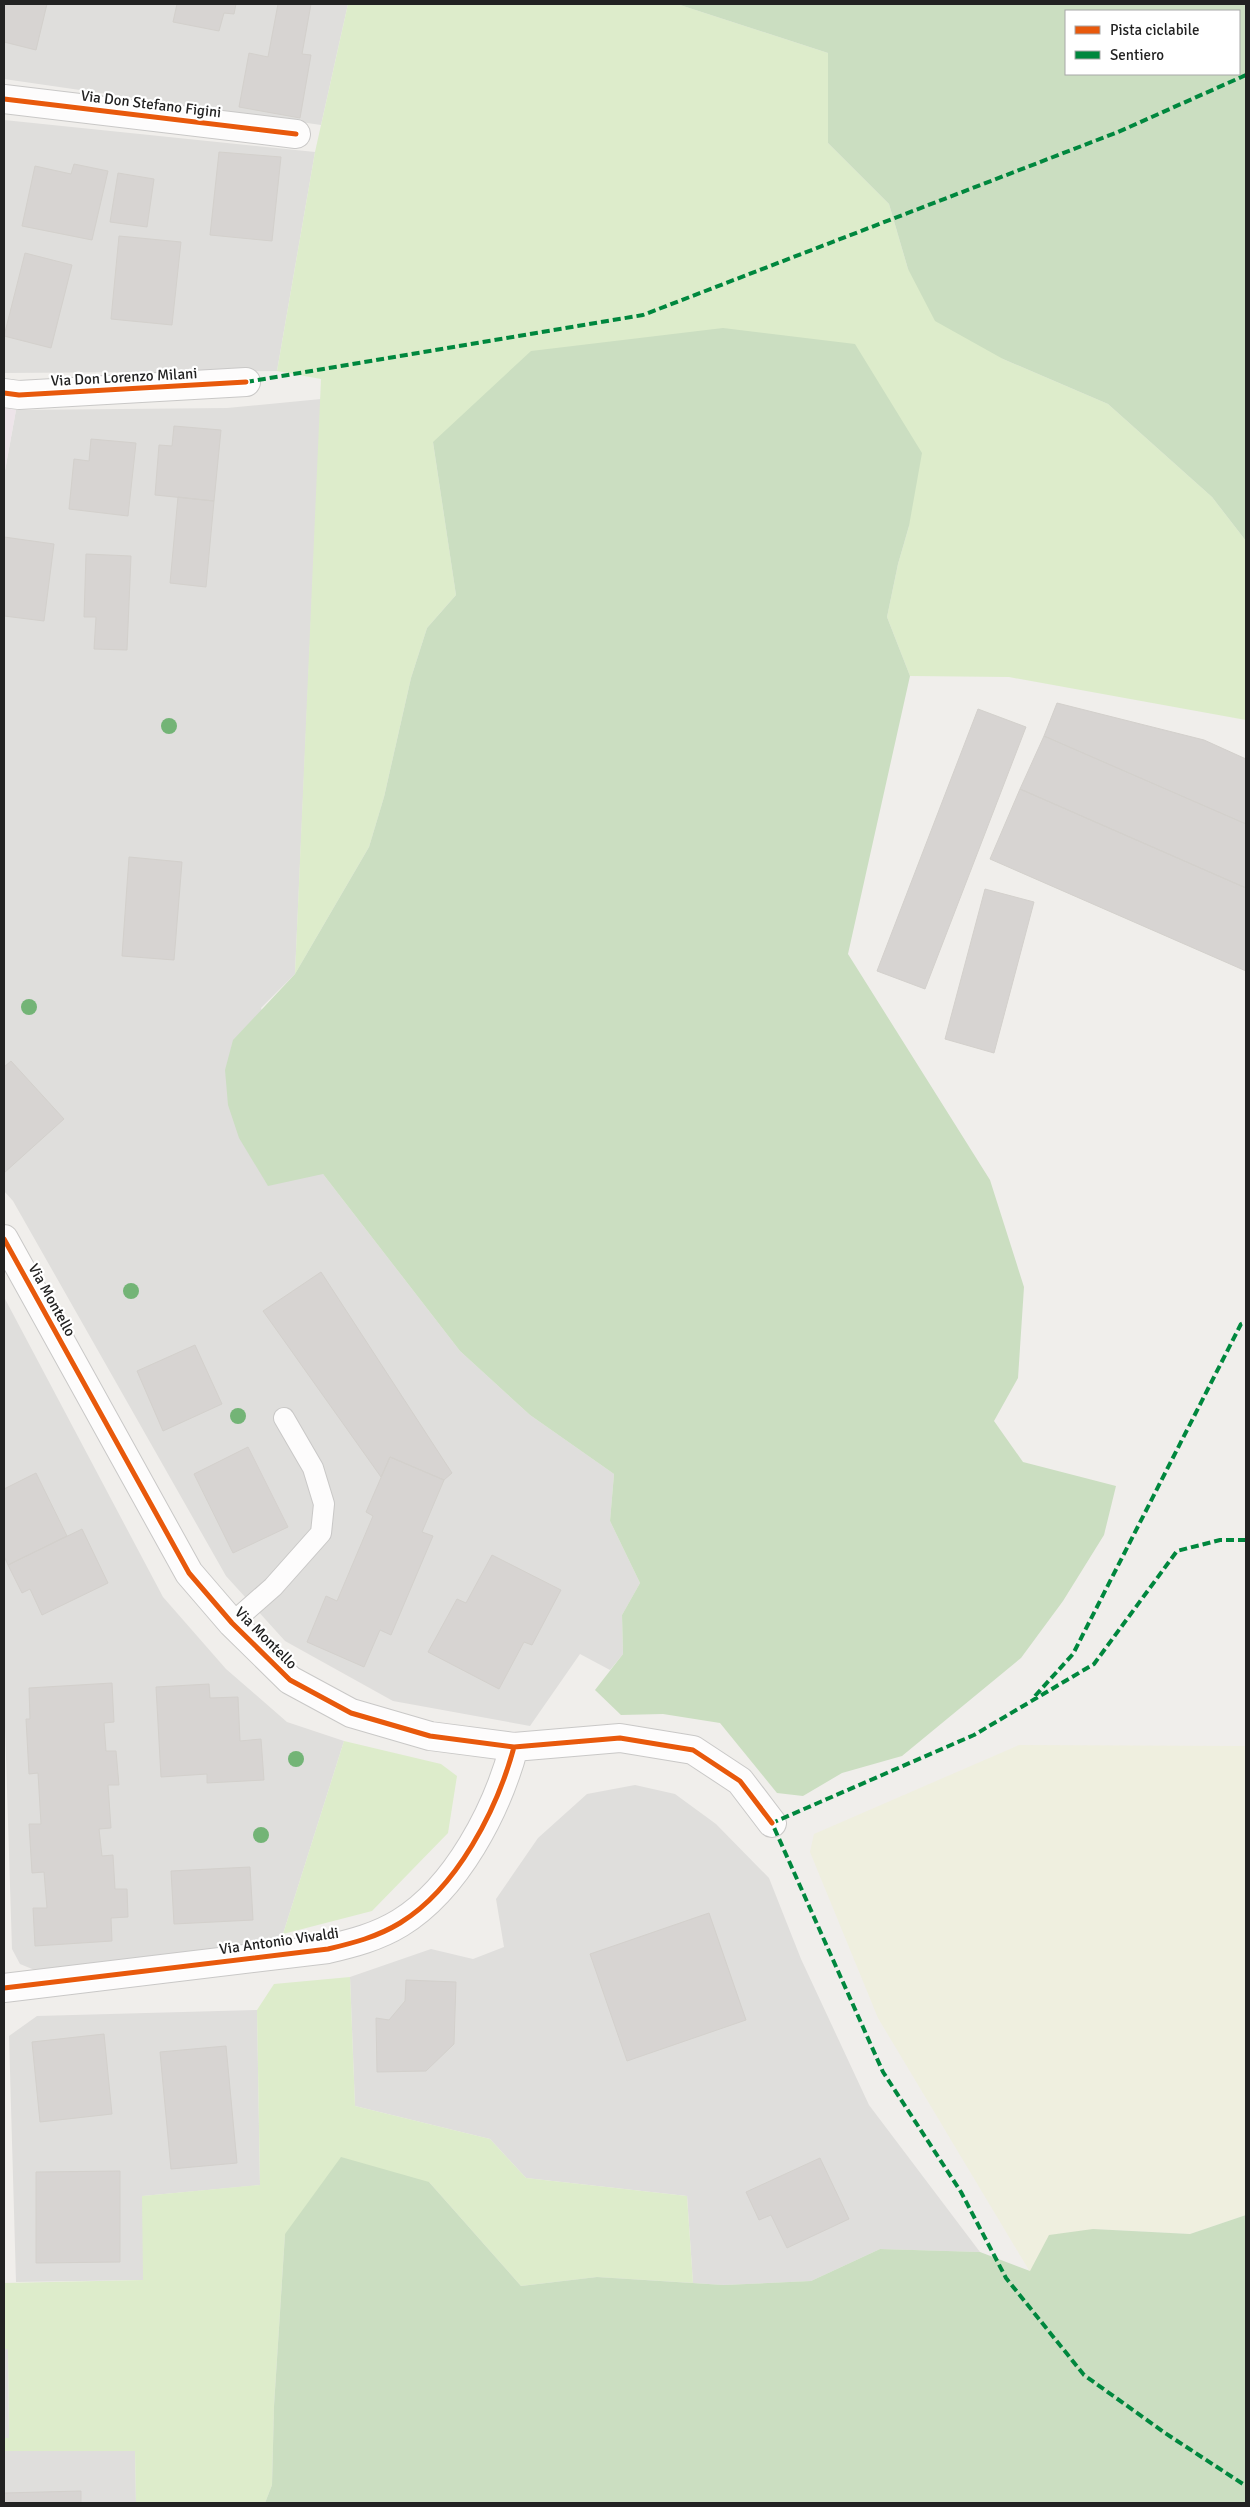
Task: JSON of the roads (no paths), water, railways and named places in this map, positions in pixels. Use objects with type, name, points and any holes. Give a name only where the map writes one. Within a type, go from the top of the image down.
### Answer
[{"type":"street","name":"Via Don Stefano Figini","points":[[4,99],[296,134]]},
{"type":"street","name":"Via Don Lorenzo Milani","points":[[4,393],[19,395],[246,382]]},
{"type":"street","name":"Via Montello","points":[[4,1238],[189,1573],[232,1623],[290,1680],[351,1713],[430,1736],[514,1747],[620,1738],[693,1750],[740,1781],[772,1823]]},
{"type":"street","name":"Via Antonio Vivaldi","points":[[4,1988],[328,1950],[368,1939],[401,1923],[428,1899],[454,1871],[486,1823],[506,1774],[514,1747]]},
{"type":"lane","points":[[232,1623],[273,1587],[321,1533],[324,1504],[313,1468],[284,1418]]}]
